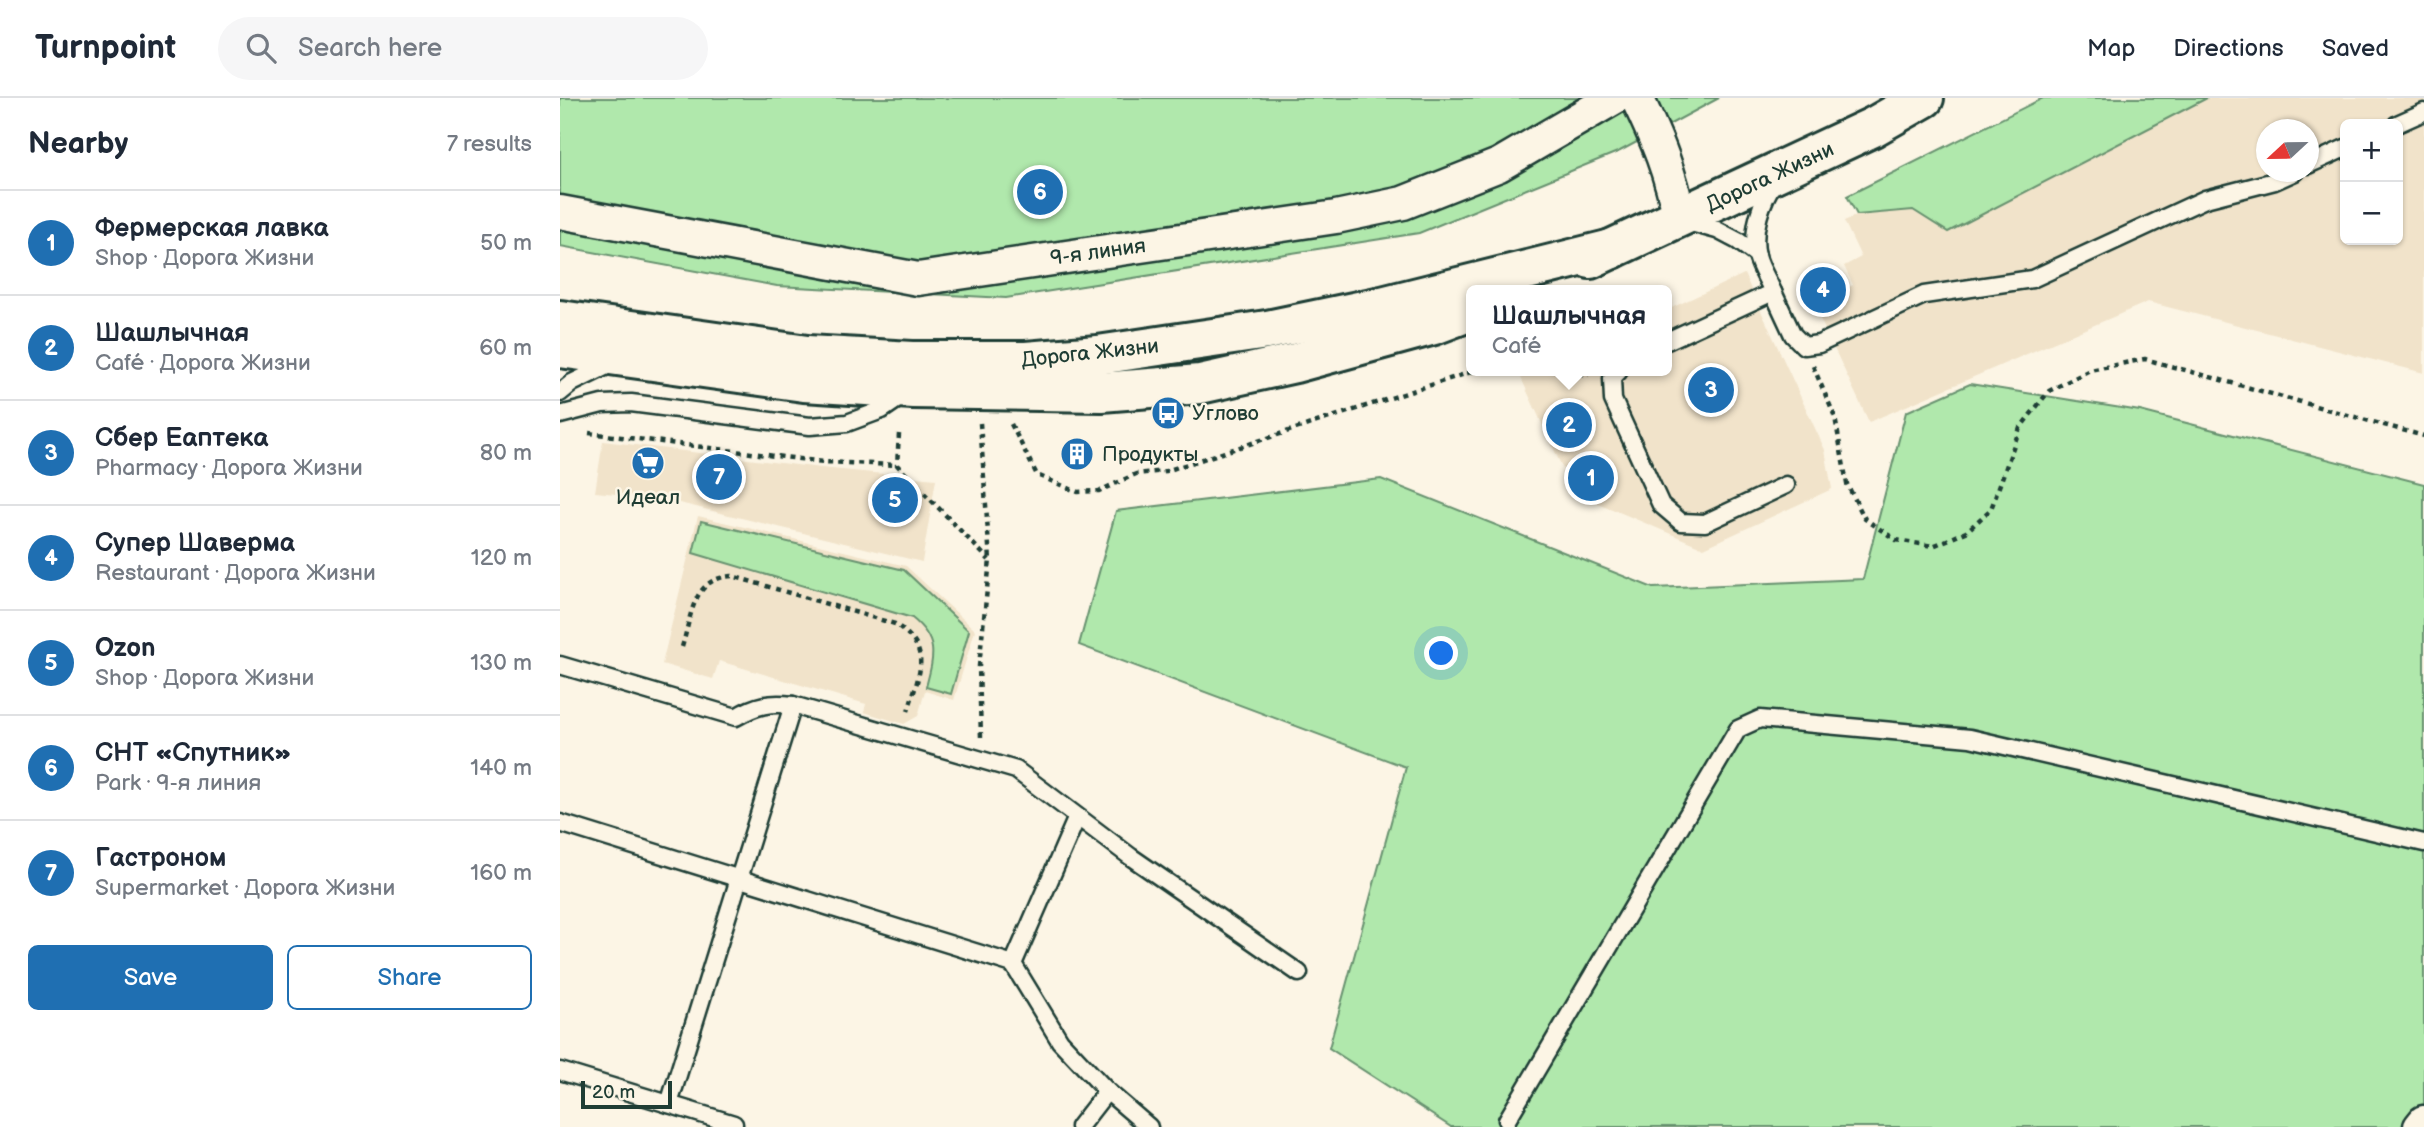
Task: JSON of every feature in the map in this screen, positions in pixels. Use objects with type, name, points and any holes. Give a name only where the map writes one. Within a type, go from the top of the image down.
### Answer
[{"type":"main road","name":"Дорога Жизни","points":[[1532,285],[1783,171],[1873,127],[1924,98]]},
{"type":"main road","name":"Дорога Жизни","points":[[1467,285],[1612,249]]},
{"type":"main road","name":"Дорога Жизни","points":[[560,320],[807,355],[912,361],[1026,361],[1098,355],[1267,330],[1466,285]]},
{"type":"main road","name":"Дорога Жизни","points":[[560,348],[804,382],[913,389],[1101,392],[1200,384],[1295,363],[1434,325],[1466,313]]},
{"type":"street","name":"9-я линия","points":[[560,212],[918,279],[1336,217],[1404,203],[1499,165],[1614,98]]},
{"type":"street","points":[[1637,98],[1665,160],[1680,219]]},
{"type":"street","points":[[2420,1127],[2424,1122]]},
{"type":"lane","points":[[2403,121],[2424,112]]},
{"type":"lane","points":[[2319,160],[2340,150]]},
{"type":"lane","points":[[1783,171],[1769,189],[1760,210],[1756,233],[1757,255],[1793,335],[1804,346],[1819,344],[1924,295],[2032,279],[2205,199],[2271,182]]},
{"type":"lane","points":[[1680,219],[1717,230],[1757,255]]},
{"type":"lane","points":[[1672,339],[1773,292]]},
{"type":"lane","points":[[560,393],[599,368],[628,358]]},
{"type":"lane","points":[[1616,376],[1613,400],[1661,505],[1681,522],[1705,523],[1786,485]]},
{"type":"lane","points":[[560,415],[602,404],[631,403],[810,426],[847,423],[882,410],[913,389]]},
{"type":"lane","points":[[560,665],[736,717],[753,707],[773,702],[793,705],[1016,770],[1131,857],[1299,973]]},
{"type":"lane","points":[[669,1104],[793,705]]},
{"type":"lane","points":[[1507,1120],[1738,729],[1760,719],[1970,738],[2424,843]]},
{"type":"lane","points":[[1013,964],[1077,817]]},
{"type":"lane","points":[[560,823],[1013,964],[1060,1041],[1107,1091],[1149,1127]]},
{"type":"lane","points":[[560,1071],[734,1124]]},
{"type":"lane","points":[[1079,1127],[1107,1091]]},
{"type":"path","points":[[1804,346],[1835,417],[1847,484],[1865,519],[1896,540],[1933,546],[1966,532],[1991,509],[2020,428],[2049,391],[2090,370],[2145,359],[2424,436]]},
{"type":"path","points":[[1006,414],[1037,475],[1078,492],[1099,491],[1136,474],[1166,471],[1466,374]]},
{"type":"path","points":[[979,418],[990,560],[979,666],[982,760]]},
{"type":"path","points":[[581,432],[824,462],[897,465],[990,560]]},
{"type":"path","points":[[897,465],[899,434]]},
{"type":"path","points":[[682,647],[698,594],[706,583],[718,577],[732,576],[895,624],[911,635],[920,652],[920,671],[908,710]]},
{"type":"shaded area","points":[[2207,98],[2424,98],[2424,373],[2148,302],[1869,422],[1813,304],[1853,285],[1844,266],[1861,257],[1844,221],[1857,215],[1913,210],[1948,232]]},
{"type":"shaded area","points":[[1744,274],[1825,450],[1832,489],[1704,548],[1574,493],[1521,378],[1672,376],[1672,308]]},
{"type":"shaded area","points":[[603,441],[821,468],[936,479],[922,562],[659,498],[595,492]]},
{"type":"shaded area","points":[[698,516],[906,566],[975,630],[954,700],[925,691],[918,716],[904,724],[864,712],[866,704],[719,661],[713,679],[662,664]]},
{"type":"green space","points":[[560,98],[1719,98],[1620,151],[1419,233],[1006,298],[777,286],[560,246]]},
{"type":"green space","points":[[2043,98],[2207,98],[1948,232],[1913,210],[1857,215],[1847,196]]},
{"type":"green space","points":[[1970,384],[2140,411],[2424,484],[2424,1106],[2407,1127],[1451,1127],[1329,1048],[1406,767],[1079,645],[1116,511],[1381,479],[1653,588],[1863,579],[1906,412]]},
{"type":"green space","points":[[701,521],[904,570],[969,631],[951,694],[926,687],[932,649],[927,634],[912,618],[693,553]]},
{"type":"place","name":"СНТ «Спутник»","points":[[1040,192]]},
{"type":"place","name":"Супер Шаверма","points":[[1823,290]]},
{"type":"place","name":"Сбер Еаптека","points":[[1711,390]]},
{"type":"place","name":"Углово","points":[[1168,413]]},
{"type":"place","name":"Шашлычная","points":[[1569,425]]},
{"type":"place","name":"Продукты","points":[[1077,454]]},
{"type":"place","name":"Идеал","points":[[648,463]]},
{"type":"place","name":"Гастроном","points":[[719,477]]},
{"type":"place","name":"Фермерская лавка","points":[[1591,478]]},
{"type":"place","name":"Ozon","points":[[895,500]]}]
